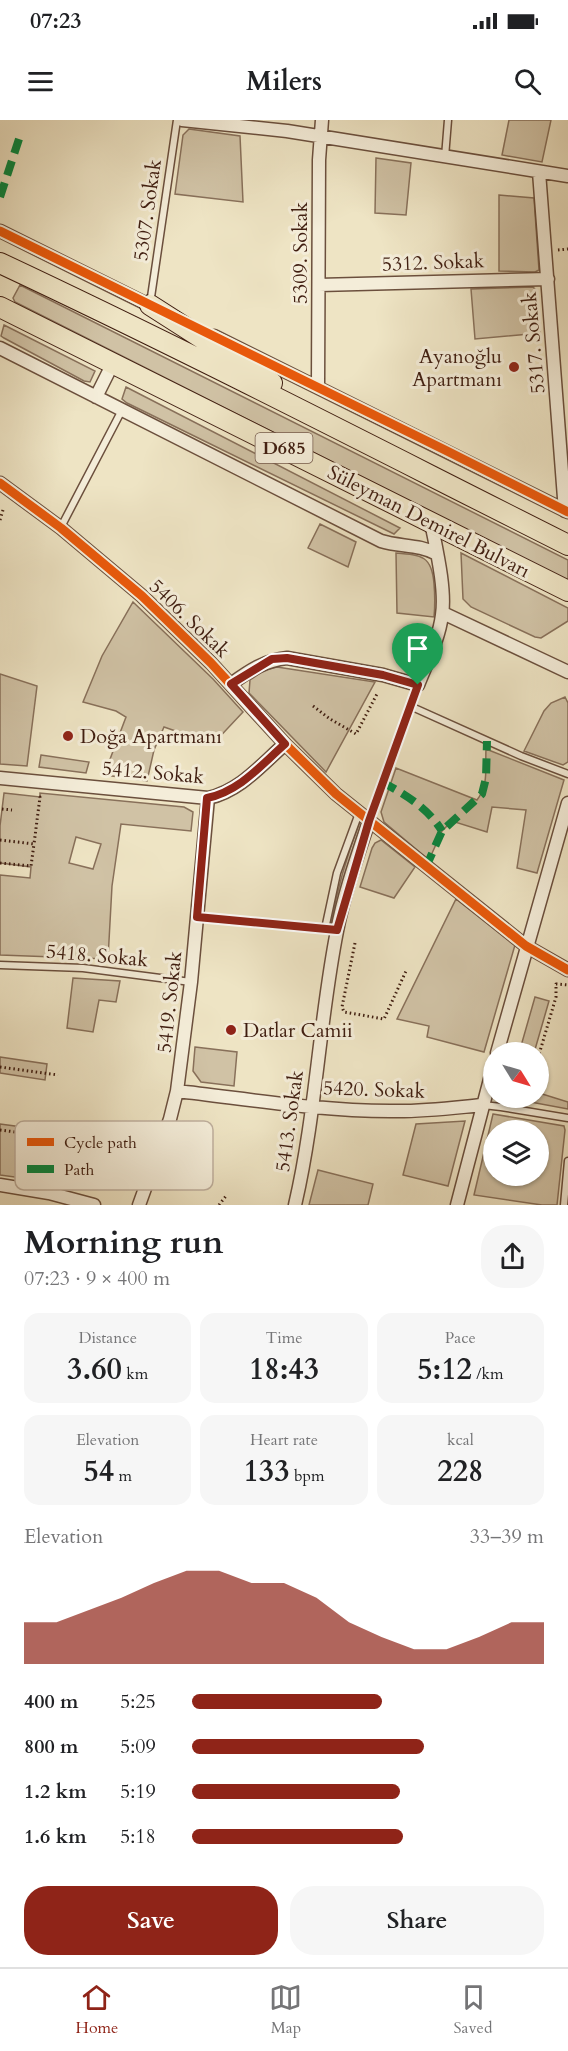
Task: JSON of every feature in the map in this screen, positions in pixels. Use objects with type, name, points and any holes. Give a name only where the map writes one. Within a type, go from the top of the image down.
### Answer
[{"type":"highway","name":"D685","points":[[0,263],[352,435],[568,545]]},
{"type":"highway","points":[[150,305],[352,435]]},
{"type":"highway","name":"Süleyman Demirel Bulvarı","points":[[0,307],[568,591]]},
{"type":"street","points":[[182,120],[259,128],[568,176]]},
{"type":"street","name":"5309. Sokak","points":[[318,387],[322,120]]},
{"type":"street","name":"5317. Sokak","points":[[539,172],[548,279],[563,400],[567,511]]},
{"type":"street","points":[[0,231],[567,511]]},
{"type":"street","name":"5312. Sokak","points":[[319,285],[548,279]]},
{"type":"street","points":[[0,348],[381,541],[420,547],[437,554]]},
{"type":"street","points":[[96,397],[113,363]]},
{"type":"street","name":"5406. Sokak","points":[[0,483],[61,528],[142,596],[231,684],[285,744],[336,794],[526,946],[568,970]]},
{"type":"street","name":"5413. Sokak","points":[[418,685],[439,632],[443,613],[431,522]]},
{"type":"street","points":[[443,613],[568,672]]},
{"type":"street","points":[[231,684],[272,659],[287,658],[383,675],[418,685]]},
{"type":"street","name":"5412. Sokak","points":[[0,778],[207,798],[221,795],[234,788],[285,744]]},
{"type":"street","name":"5419. Sokak","points":[[169,1121],[177,1091],[191,982],[207,798]]},
{"type":"street","points":[[499,1042],[568,803]]},
{"type":"street","name":"5413. Sokak","points":[[295,1205],[307,1150],[331,929],[364,817]]},
{"type":"street","name":"5420. Sokak","points":[[177,1091],[312,1107],[396,1111],[442,1110],[482,1105]]},
{"type":"street","points":[[457,1205],[483,1102]]},
{"type":"street","points":[[0,1185],[15,1187]]},
{"type":"street","points":[[31,1190],[94,1205]]},
{"type":"street","name":"5419. Sokak","points":[[139,1205],[144,1190]]},
{"type":"lane","name":"5307. Sokak","points":[[150,305],[177,120]]},
{"type":"lane","points":[[445,157],[448,120]]},
{"type":"lane","points":[[61,528],[122,411]]},
{"type":"lane","name":"5413. Sokak","points":[[364,817],[418,685]]},
{"type":"lane","points":[[410,706],[521,756],[568,774]]},
{"type":"lane","points":[[197,917],[331,929]]},
{"type":"lane","name":"5418. Sokak","points":[[0,965],[83,968],[191,982]]},
{"type":"lane","name":"5420. Sokak","points":[[482,1105],[568,1118]]},
{"type":"lane","points":[[564,1205],[568,1161]]},
{"type":"path","points":[[0,520],[3,510]]},
{"type":"path","points":[[314,706],[330,719],[356,734],[378,692]]},
{"type":"path","points":[[0,863],[32,866],[40,797],[31,796]]},
{"type":"path","points":[[2,809],[12,810]]},
{"type":"path","points":[[0,840],[34,844]]},
{"type":"path","points":[[355,943],[342,1007],[344,1012],[384,1019],[406,971]]},
{"type":"path","points":[[543,1042],[556,997],[556,984],[568,985]]},
{"type":"path","points":[[0,1067],[58,1075]]},
{"type":"path","points":[[0,1130],[15,1132]]},
{"type":"path","points":[[219,1205],[226,1197]]},
{"type":"shaded area","points":[[509,120],[551,120],[542,162],[502,155]]},
{"type":"shaded area","points":[[189,129],[240,136],[243,202],[175,194],[183,135]]},
{"type":"shaded area","points":[[376,158],[411,163],[406,215],[375,213]]},
{"type":"shaded area","points":[[499,195],[534,198],[539,270],[535,272],[499,271]]},
{"type":"shaded area","points":[[20,285],[568,560],[568,581],[15,302],[13,298]]},
{"type":"shaded area","points":[[533,287],[537,291],[540,333],[475,339],[471,289]]},
{"type":"shaded area","points":[[4,325],[95,371],[90,382],[84,381],[4,338],[1,336]]},
{"type":"shaded area","points":[[126,387],[400,528],[394,534],[127,403],[122,399]]},
{"type":"shaded area","points":[[320,524],[356,542],[348,567],[308,548]]},
{"type":"shaded area","points":[[396,553],[419,556],[428,562],[434,584],[434,617],[397,613]]},
{"type":"shaded area","points":[[461,553],[568,608],[568,621],[541,638],[471,607],[463,599]]},
{"type":"shaded area","points":[[133,602],[213,679],[243,712],[213,744],[164,727],[154,750],[147,781],[104,775],[126,717],[116,711],[83,702],[102,656]]},
{"type":"shaded area","points":[[277,667],[375,682],[326,772],[249,693],[250,680],[265,670]]},
{"type":"shaded area","points":[[0,674],[37,686],[27,766],[0,764]]},
{"type":"shaded area","points":[[565,697],[568,703],[568,762],[563,765],[524,751],[544,711],[551,703]]},
{"type":"shaded area","points":[[486,749],[564,780],[537,873],[517,868],[526,810],[492,807],[487,832],[452,821],[442,831],[429,860],[384,822],[381,812],[396,768],[477,800],[485,782]]},
{"type":"shaded area","points":[[41,755],[89,762],[86,773],[39,767]]},
{"type":"shaded area","points":[[4,793],[40,797],[40,793],[184,807],[193,812],[191,831],[121,824],[112,886],[108,959],[0,955],[0,875],[30,878],[31,867],[0,863],[0,826]],"holes":[[[76,837],[101,844],[93,869],[69,863]]]},
{"type":"shaded area","points":[[360,821],[364,824],[334,925],[331,924],[339,885]]},
{"type":"shaded area","points":[[381,840],[415,867],[394,898],[360,887],[372,848]]},
{"type":"shaded area","points":[[456,899],[515,945],[487,1042],[483,1042],[483,1052],[427,1037],[429,1026],[397,1019]]},
{"type":"shaded area","points":[[73,978],[120,981],[116,1002],[99,1000],[93,1032],[67,1028]]},
{"type":"shaded area","points":[[535,997],[549,1001],[537,1042],[522,1042]]},
{"type":"shaded area","points":[[195,1047],[237,1052],[234,1086],[201,1082],[193,1071]]},
{"type":"shaded area","points":[[0,1057],[47,1064],[45,1080],[0,1073]]},
{"type":"shaded area","points":[[549,1096],[568,1102],[568,1109],[549,1105]]},
{"type":"shaded area","points":[[493,1114],[528,1120],[492,1120]]},
{"type":"shaded area","points":[[465,1121],[448,1186],[403,1175],[416,1124]]},
{"type":"shaded area","points":[[549,1123],[564,1126],[557,1205],[474,1195],[483,1157],[483,1186],[549,1186]]},
{"type":"shaded area","points":[[0,1124],[15,1126],[15,1177],[0,1175]]},
{"type":"shaded area","points":[[318,1170],[373,1184],[368,1205],[309,1205]]},
{"type":"marked path","points":[[0,197],[19,139]]},
{"type":"marked path","points":[[426,867],[442,831],[482,794],[486,778],[487,741]]},
{"type":"marked path","points":[[382,782],[423,809],[442,831]]},
{"type":"cycle path","points":[[0,231],[568,512]]},
{"type":"cycle path","points":[[0,483],[61,528],[142,596],[211,663],[285,744],[336,794],[526,946],[568,970]]},
{"type":"place","name":"Ayanoğlu Apartmanı","points":[[514,367]]},
{"type":"place","name":"Doğa Apartmanı","points":[[68,736]]},
{"type":"place","name":"Datlar Camii","points":[[231,1030]]},
{"type":"route","points":[[287,658],[383,675],[418,685],[369,821],[337,930],[197,917],[207,798],[221,795],[234,788],[285,744],[231,684],[272,659],[287,658]]}]
